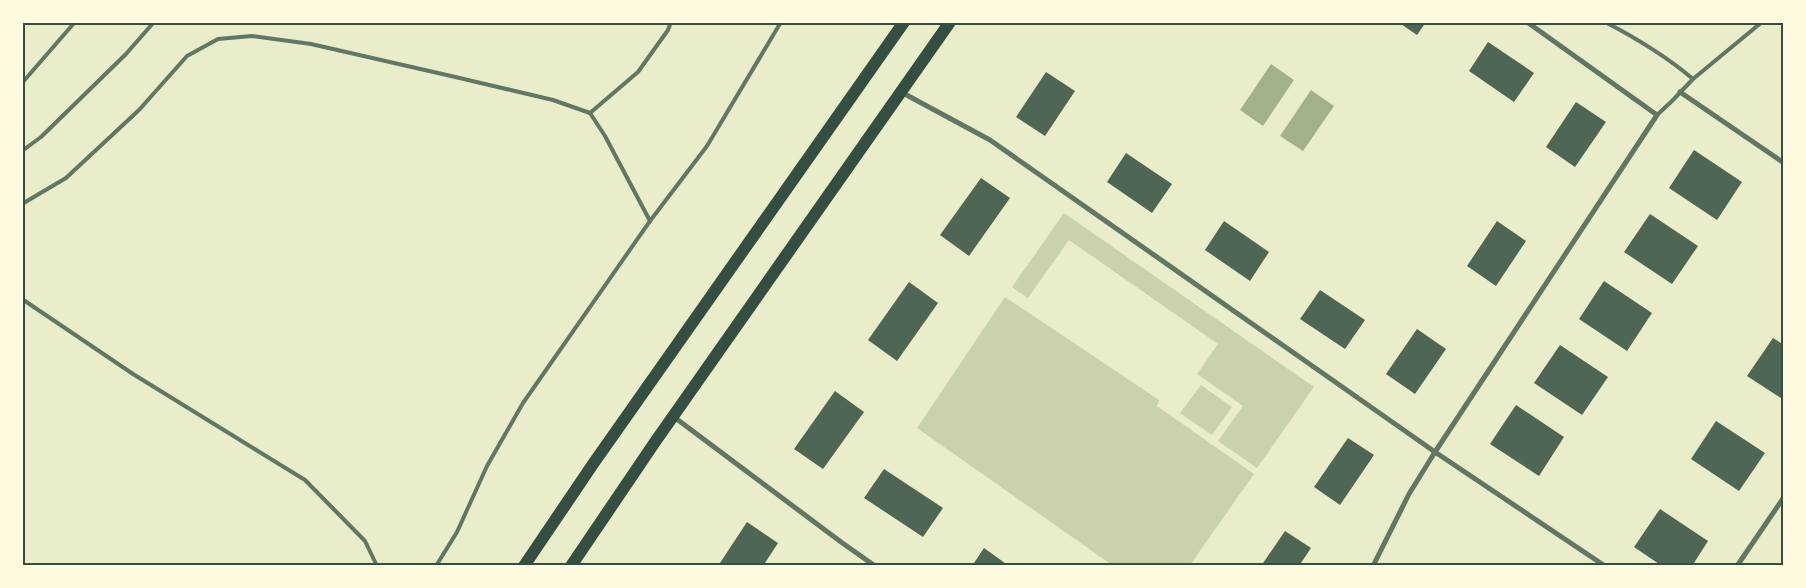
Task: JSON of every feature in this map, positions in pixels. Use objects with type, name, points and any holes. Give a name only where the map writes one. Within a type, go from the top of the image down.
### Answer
[{"type":"main road","points":[[524,566],[593,464],[904,22]]},
{"type":"main road","points":[[571,566],[950,22]]},
{"type":"street","points":[[1373,566],[1409,494],[1434,452],[1656,115],[1527,22]]},
{"type":"street","points":[[901,92],[990,140],[1434,452],[1605,566]]},
{"type":"street","points":[[1680,92],[1784,163]]},
{"type":"street","points":[[674,416],[875,566]]},
{"type":"street","points":[[1737,566],[1784,497]]},
{"type":"lane","points":[[22,83],[74,22]]},
{"type":"lane","points":[[22,150],[48,130],[126,54],[154,22]]},
{"type":"lane","points":[[590,113],[638,72],[668,30],[670,22]]},
{"type":"lane","points":[[436,566],[457,532],[487,466],[523,404],[650,220],[707,146],[781,22]]},
{"type":"lane","points":[[1606,22],[1673,64],[1693,79]]},
{"type":"lane","points":[[1656,115],[1693,79],[1762,22]]},
{"type":"lane","points":[[22,204],[66,178],[138,110],[187,56],[218,39],[252,36],[311,44],[553,100],[590,113],[605,136],[650,220]]},
{"type":"lane","points":[[22,299],[133,374],[305,480],[365,541],[377,566]]},
{"type":"shaded area","points":[[1271,64],[1294,80],[1263,126],[1240,110]]},
{"type":"shaded area","points":[[1311,90],[1334,106],[1303,151],[1280,136]]},
{"type":"shaded area","points":[[1064,213],[1314,387],[1257,468],[1218,441],[1243,406],[1197,374],[1218,344],[1069,240],[1028,298],[1012,287]]},
{"type":"shaded area","points":[[1005,297],[1159,400],[1157,406],[1254,474],[1190,565],[1112,565],[917,428]]},
{"type":"shaded area","points":[[1201,385],[1232,407],[1212,435],[1180,413]]},
{"type":"building","points":[[1398,22],[1426,22],[1417,35]]},
{"type":"building","points":[[1488,42],[1534,73],[1514,102],[1469,71]]},
{"type":"building","points":[[1046,72],[1075,91],[1045,136],[1016,117]]},
{"type":"building","points":[[1576,102],[1606,122],[1575,167],[1546,147]]},
{"type":"building","points":[[1694,150],[1742,182],[1717,220],[1669,188]]},
{"type":"building","points":[[1126,153],[1172,184],[1152,213],[1107,182]]},
{"type":"building","points":[[981,178],[1010,198],[969,256],[940,235]]},
{"type":"building","points":[[1650,214],[1698,246],[1672,284],[1624,252]]},
{"type":"building","points":[[1224,221],[1269,252],[1250,281],[1205,250]]},
{"type":"building","points":[[1497,221],[1526,241],[1496,286],[1467,266]]},
{"type":"building","points":[[1604,281],[1652,313],[1627,351],[1579,319]]},
{"type":"building","points":[[909,282],[938,303],[897,361],[868,340]]},
{"type":"building","points":[[1320,290],[1365,320],[1345,349],[1300,319]]},
{"type":"building","points":[[1417,329],[1446,349],[1415,394],[1386,374]]},
{"type":"building","points":[[1773,338],[1784,345],[1784,400],[1747,376]]},
{"type":"building","points":[[1560,345],[1608,377],[1582,415],[1534,383]]},
{"type":"building","points":[[835,391],[864,412],[823,469],[794,449]]},
{"type":"building","points":[[1516,405],[1564,437],[1539,476],[1490,444]]},
{"type":"building","points":[[1716,421],[1765,453],[1739,491],[1691,459]]},
{"type":"building","points":[[1348,438],[1374,455],[1340,505],[1314,487]]},
{"type":"building","points":[[884,469],[943,508],[923,537],[864,498]]},
{"type":"building","points":[[1660,509],[1708,541],[1692,566],[1662,566],[1634,547]]},
{"type":"building","points":[[747,522],[778,543],[763,566],[718,566]]},
{"type":"building","points":[[1285,531],[1311,548],[1299,566],[1261,566]]},
{"type":"building","points":[[984,548],[1009,566],[972,566]]}]
